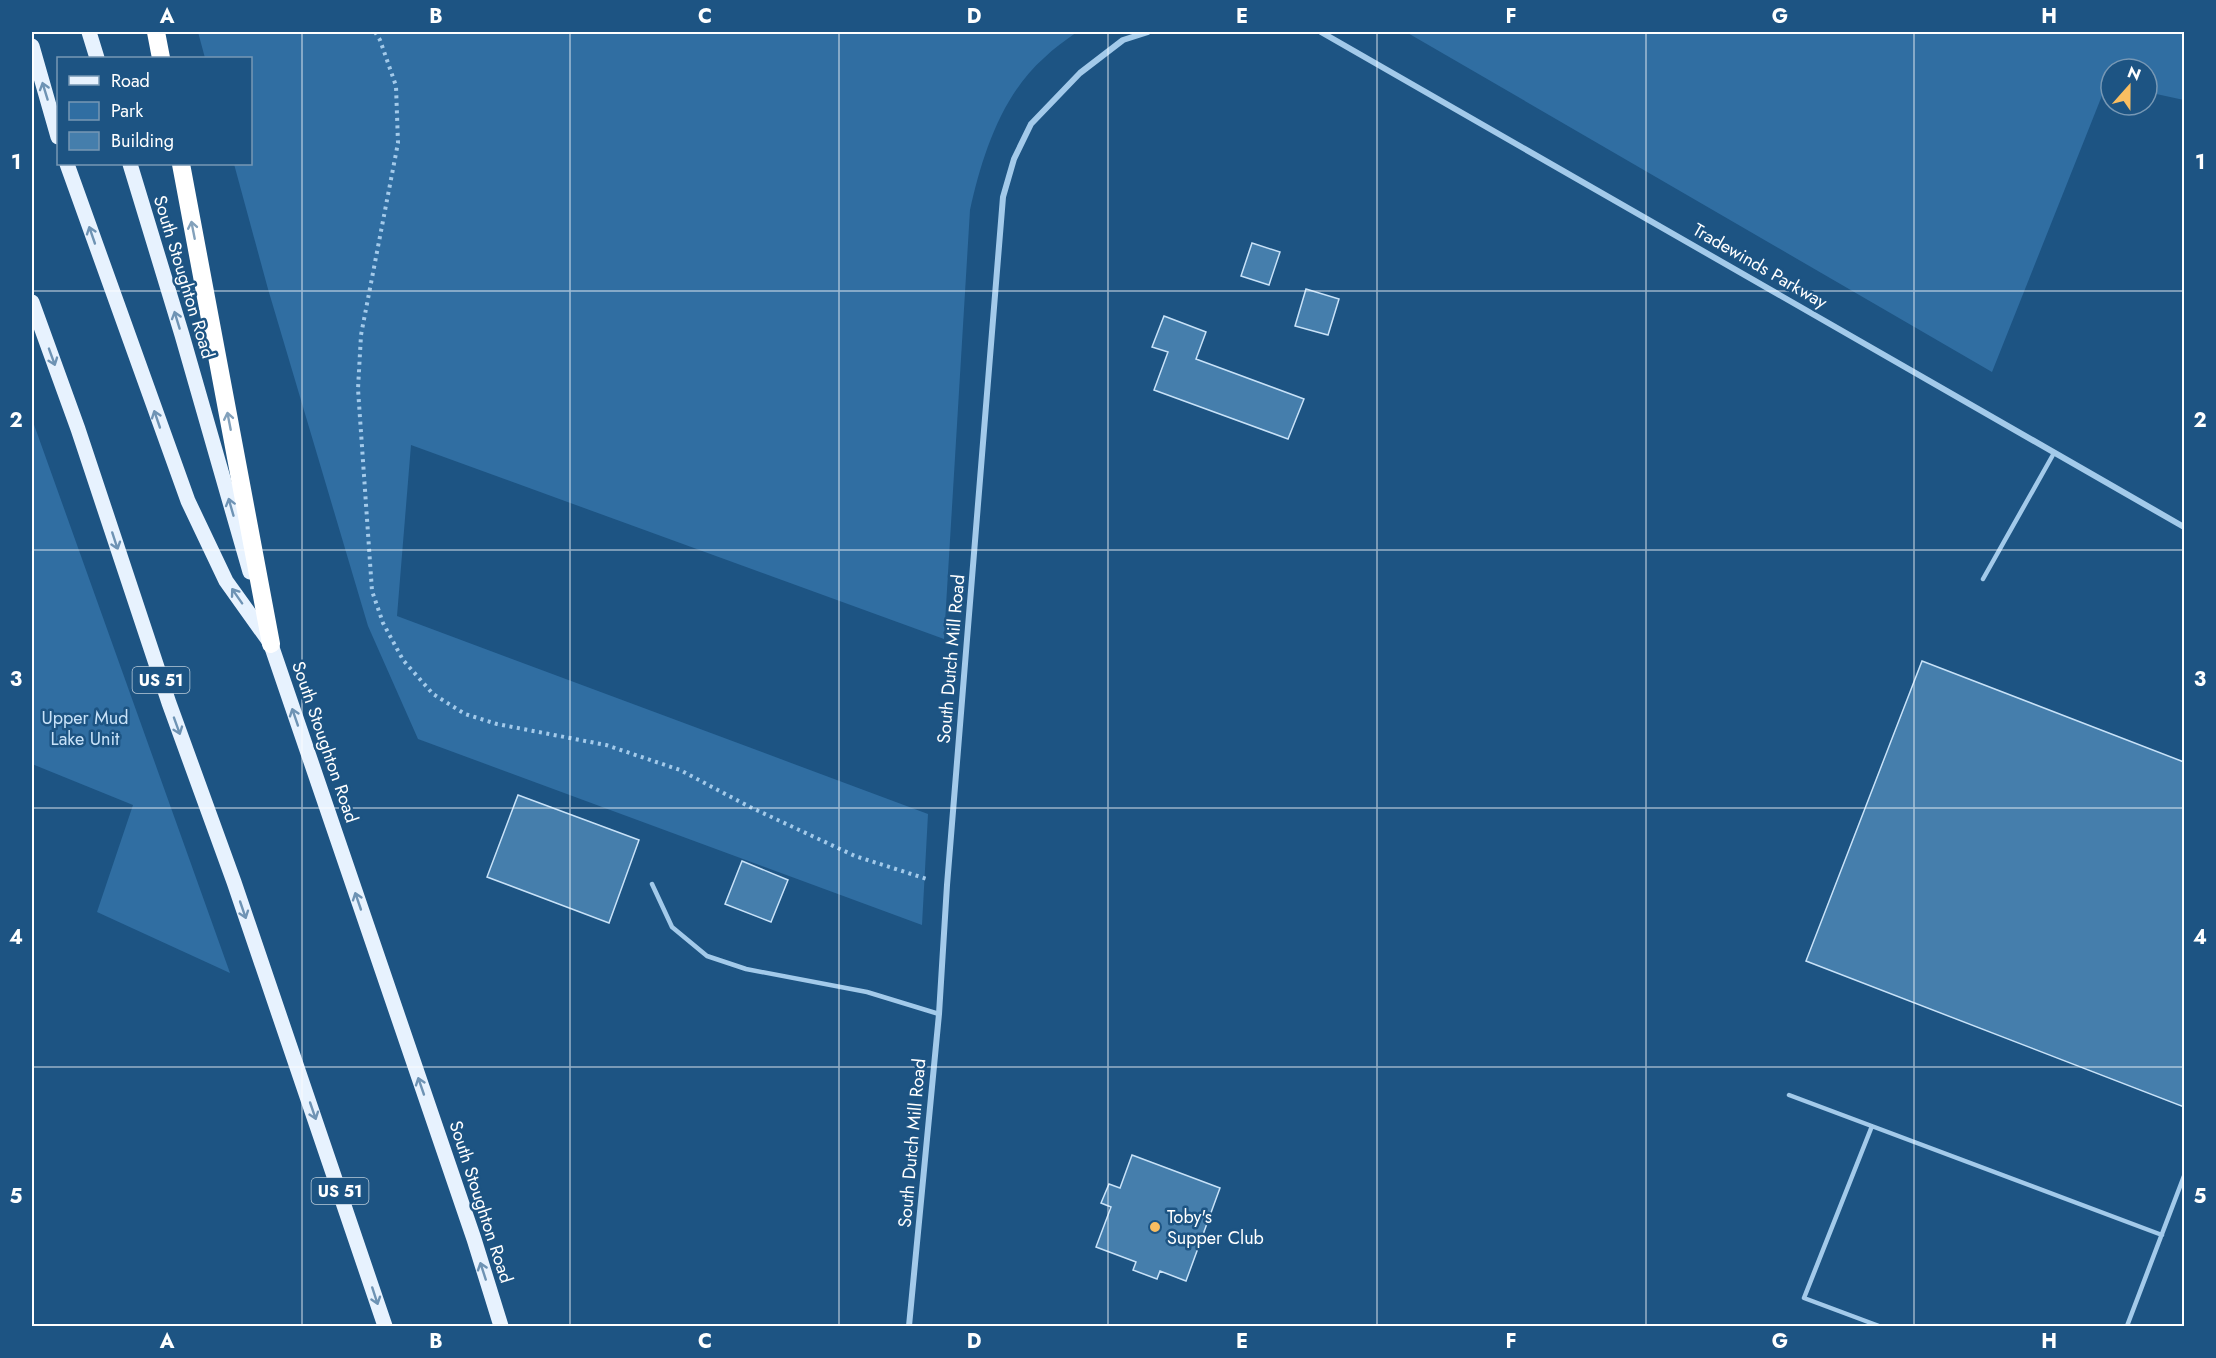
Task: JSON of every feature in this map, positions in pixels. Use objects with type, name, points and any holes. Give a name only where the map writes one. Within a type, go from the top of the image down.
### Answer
[{"type":"highway","points":[[156,32],[161,57]]},
{"type":"highway","points":[[181,165],[271,644]]},
{"type":"main road","points":[[89,32],[98,57]]},
{"type":"main road","points":[[32,46],[57,133]]},
{"type":"main road","points":[[67,165],[188,501],[226,581],[271,644]]},
{"type":"main road","name":"South Stoughton Road","points":[[130,165],[271,644],[470,1228],[501,1326]]},
{"type":"main road","name":"US 51","points":[[32,302],[78,429],[169,703],[234,882],[385,1326]]},
{"type":"street","name":"South Dutch Mill Road","points":[[909,1326],[939,1014],[947,885],[1003,197],[1014,159],[1031,124],[1080,73],[1123,40],[1148,32]]},
{"type":"street","name":"Tradewinds Parkway","points":[[1321,32],[2184,528]]},
{"type":"lane","points":[[1983,579],[2054,453]]},
{"type":"lane","points":[[652,884],[672,927],[706,956],[746,969],[867,992],[939,1014]]},
{"type":"lane","points":[[1789,1095],[2162,1235]]},
{"type":"lane","points":[[1872,1126],[1804,1298],[1879,1326]]},
{"type":"lane","points":[[2127,1326],[2184,1176]]},
{"type":"path","points":[[375,32],[396,86],[398,143],[361,335],[358,389],[372,591],[383,623],[403,660],[433,694],[465,714],[497,724],[606,746],[680,770],[750,807],[855,856],[947,885]]},
{"type":"green space","points":[[198,32],[1077,32],[1052,51],[1029,73],[1016,90],[987,148],[970,210],[944,639],[411,445],[397,616],[928,814],[922,925],[418,739],[368,626],[268,289],[234,165],[252,165],[252,57],[205,57]]},
{"type":"green space","points":[[1406,32],[2184,32],[2184,100],[2159,95],[2159,57],[2099,57],[2099,103],[1992,372]]},
{"type":"green space","name":"Upper Mud Lake Unit","points":[[32,419],[230,973],[97,912],[133,805],[32,764]]},
{"type":"building","points":[[1252,243],[1280,252],[1269,285],[1241,276]]},
{"type":"building","points":[[1306,289],[1339,299],[1328,335],[1295,326]]},
{"type":"building","points":[[1164,316],[1206,332],[1196,359],[1304,399],[1288,439],[1154,390],[1168,352],[1152,347]]},
{"type":"building","points":[[1922,661],[2184,762],[2184,1107],[1806,961]]},
{"type":"building","points":[[518,795],[639,840],[609,923],[487,877]]},
{"type":"building","points":[[742,861],[788,880],[771,922],[725,904]]},
{"type":"building","name":"Toby's Supper Club","points":[[1132,1155],[1220,1188],[1186,1281],[1160,1271],[1157,1279],[1133,1270],[1136,1262],[1096,1247],[1111,1207],[1101,1203],[1109,1184],[1120,1188]]},
{"type":"place","name":"Toby's Supper Club","points":[[1155,1227]]}]
